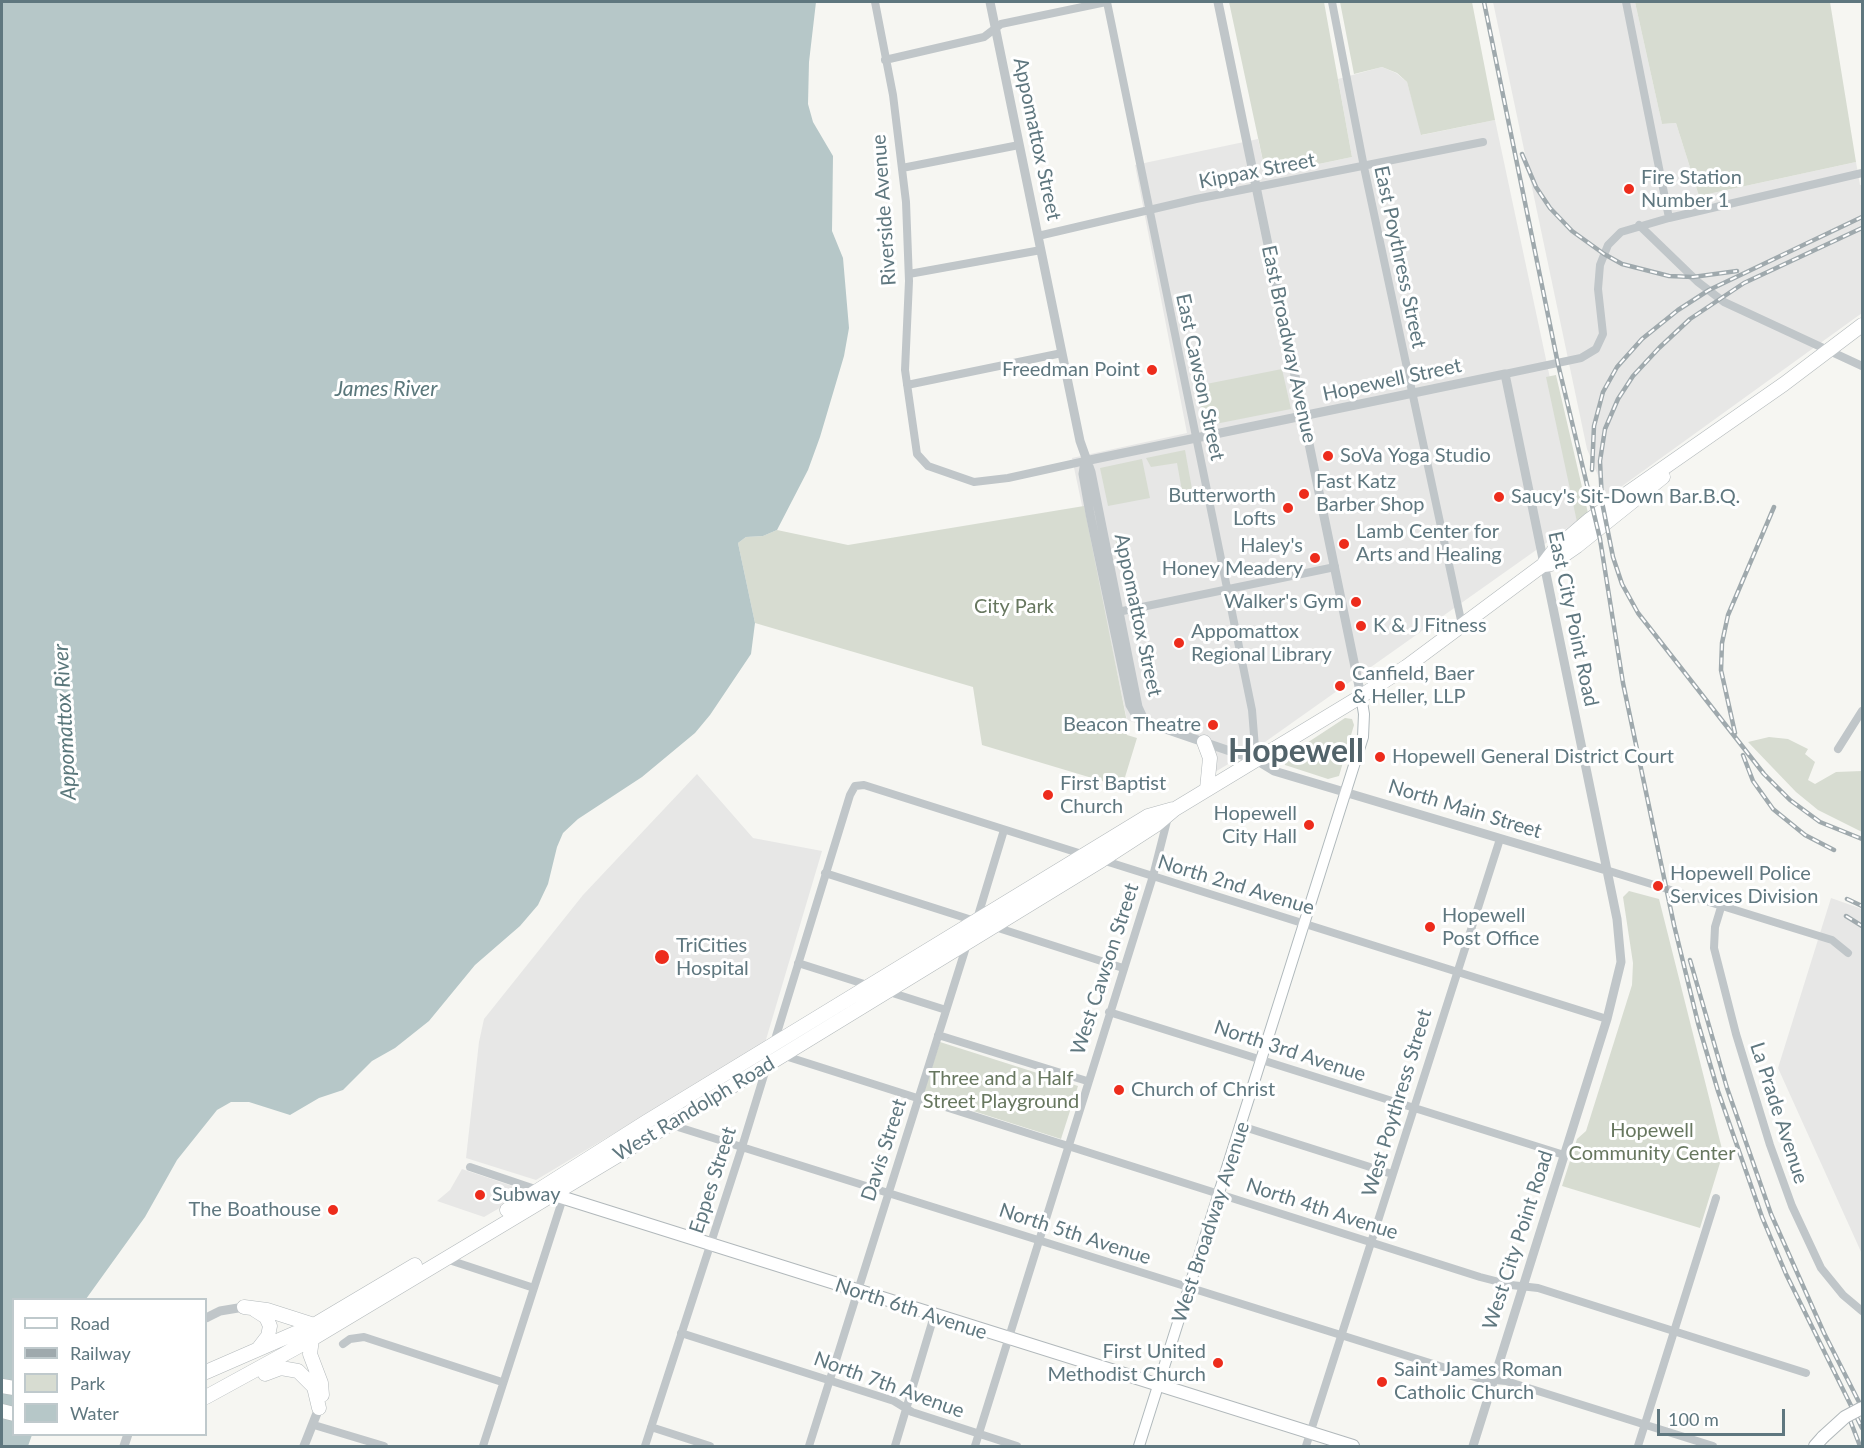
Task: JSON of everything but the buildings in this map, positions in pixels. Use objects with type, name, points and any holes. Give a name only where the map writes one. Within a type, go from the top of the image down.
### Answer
[{"type":"highway","name":"West Randolph Road","points":[[207,1372],[256,1350],[313,1332],[444,1258],[551,1194],[646,1122],[887,992],[1102,860],[1170,812],[1361,696],[1462,625],[1543,565],[1555,549],[1589,519],[1688,452],[1863,325]]},
{"type":"highway","points":[[1204,742],[1210,758],[1207,789]]},
{"type":"highway","name":"West Randolph Road","points":[[207,1397],[313,1332],[669,1125],[767,1065],[777,1050],[870,986],[1148,816],[1170,812]]},
{"type":"highway","points":[[244,1307],[267,1310],[313,1332],[311,1359],[322,1389],[319,1408]]},
{"type":"highway","points":[[244,1307],[261,1313],[270,1326],[265,1342],[256,1350]]},
{"type":"highway","points":[[207,1398],[225,1396],[270,1371],[287,1368],[298,1371],[309,1380],[317,1393],[319,1408]]},
{"type":"main road","name":"East Broadway Avenue","points":[[1345,791],[1365,725],[1361,696]]},
{"type":"main road","name":"West Broadway Avenue","points":[[1139,1446],[1345,791]]},
{"type":"main road","name":"North 6th Avenue","points":[[551,1194],[1353,1446]]},
{"type":"main road","points":[[1819,1442],[1845,1417],[1863,1408]]},
{"type":"street","name":"Riverside Avenue","points":[[875,2],[893,95],[902,168],[909,274],[905,337],[907,385],[917,454],[928,466],[946,473]]},
{"type":"street","name":"Appomattox Street","points":[[990,2],[1062,353],[1085,461],[1090,472],[1115,612],[1138,707],[1145,722]]},
{"type":"street","points":[[885,60],[984,37],[1001,24],[1106,2]]},
{"type":"street","name":"East Cawson Street","points":[[1106,2],[1252,710],[1256,760]]},
{"type":"street","name":"East Broadway Avenue","points":[[1218,2],[1361,696]]},
{"type":"street","name":"East Poythress Street","points":[[1332,2],[1364,167],[1462,625]]},
{"type":"street","points":[[1626,2],[1669,218]]},
{"type":"street","name":"Kippax Street","points":[[1038,236],[1150,210],[1483,142]]},
{"type":"street","points":[[902,168],[1019,145]]},
{"type":"street","name":"Hopewell Street","points":[[946,473],[974,482],[993,481],[1581,358],[1596,349],[1603,334],[1598,277],[1604,254],[1621,232],[1639,225],[1863,173]]},
{"type":"street","points":[[1639,225],[1693,277],[1724,302],[1863,366]]},
{"type":"street","points":[[909,274],[1041,250]]},
{"type":"street","points":[[907,385],[1062,353]]},
{"type":"street","name":"East City Point Road","points":[[1505,374],[1606,870]]},
{"type":"street","points":[[1115,612],[1335,567]]},
{"type":"street","points":[[1838,749],[1863,711]]},
{"type":"street","name":"North Main Street","points":[[1145,722],[1256,760],[1274,771],[1606,870]]},
{"type":"street","name":"North 2nd Avenue","points":[[825,873],[850,795],[855,786],[864,785],[1607,1019]]},
{"type":"street","name":"West Cawson Street","points":[[975,1446],[1066,1146],[1153,876],[1170,812]]},
{"type":"street","name":"Davis Street","points":[[809,1446],[1004,830]]},
{"type":"street","name":"West Poythress Street","points":[[1306,1446],[1456,970],[1480,905],[1500,839]]},
{"type":"street","points":[[1606,870],[1722,904],[1832,940],[1848,953]]},
{"type":"street","name":"West City Point Road","points":[[1473,1446],[1619,979],[1621,952],[1606,870]]},
{"type":"street","points":[[777,1050],[798,963],[825,873],[1123,968]]},
{"type":"street","name":"La Prade Avenue","points":[[1722,904],[1715,927],[1714,948],[1736,1034],[1770,1146],[1792,1206],[1821,1268],[1843,1295],[1863,1311]]},
{"type":"street","points":[[798,963],[946,1010]]},
{"type":"street","name":"North 3rd Avenue","points":[[1109,1012],[1564,1155]]},
{"type":"street","points":[[938,1035],[1087,1081]]},
{"type":"street","name":"North 4th Avenue","points":[[777,1050],[918,1099],[1480,1277],[1523,1285],[1674,1330],[1806,1373]]},
{"type":"street","name":"Eppes Street","points":[[645,1446],[767,1065]]},
{"type":"street","name":"North 5th Avenue","points":[[646,1122],[669,1125],[742,1147],[1481,1379],[1506,1381],[1713,1446]]},
{"type":"street","points":[[1241,1126],[1392,1174]]},
{"type":"street","name":"North 6th Avenue","points":[[470,1167],[551,1194]]},
{"type":"street","points":[[483,1446],[534,1288],[551,1194]]},
{"type":"street","points":[[1638,1446],[1716,1198]]},
{"type":"street","points":[[444,1258],[534,1288]]},
{"type":"street","points":[[207,1318],[220,1311],[244,1307]]},
{"type":"street","points":[[895,1446],[934,1316]]},
{"type":"street","name":"North 7th Avenue","points":[[681,1334],[894,1401],[906,1408],[1017,1446]]},
{"type":"street","points":[[343,1344],[350,1339],[364,1337],[502,1382]]},
{"type":"street","points":[[304,1446],[319,1408]]},
{"type":"street","points":[[314,1425],[384,1446]]},
{"type":"street","points":[[651,1427],[710,1446]]},
{"type":"shaded area","points":[[1493,2],[1635,2],[1662,124],[1676,123],[1699,196],[1856,162],[1860,185],[1862,185],[1862,313],[1607,497],[1587,449]]},
{"type":"shaded area","points":[[1382,67],[1396,73],[1407,82],[1422,135],[1495,120],[1580,519],[1265,742],[1200,781],[1206,757],[1200,745],[1127,720],[1072,458],[1187,433],[1135,165],[1258,139],[1266,175],[1352,157],[1338,79]]},
{"type":"shaded area","name":"TriCities Hospital","points":[[697,774],[753,838],[822,851],[765,1043],[536,1180],[466,1158],[479,1042],[484,1019],[583,895]]},
{"type":"shaded area","points":[[1831,898],[1862,909],[1862,1254],[1778,1068]]},
{"type":"shaded area","points":[[462,1169],[521,1189],[522,1195],[484,1217],[437,1201],[450,1190]]},
{"type":"green space","points":[[1229,2],[1324,2],[1352,157],[1266,175]]},
{"type":"green space","points":[[1340,2],[1472,2],[1495,120],[1421,135],[1407,82],[1397,73],[1382,67],[1354,74]]},
{"type":"green space","points":[[1635,2],[1830,2],[1856,162],[1699,196],[1676,123],[1662,124]]},
{"type":"green space","points":[[1282,369],[1291,409],[1205,426],[1196,386]]},
{"type":"green space","points":[[1556,375],[1588,513],[1577,522],[1546,377]]},
{"type":"green space","points":[[1185,450],[1192,489],[1182,491],[1177,463],[1151,467],[1146,458]]},
{"type":"green space","points":[[1142,459],[1150,498],[1108,506],[1100,468]]},
{"type":"green space","name":"City Park","points":[[1084,506],[1129,732],[1125,731],[1127,735],[1137,738],[1122,787],[982,745],[973,687],[755,623],[738,543],[746,537],[763,536],[777,530],[848,545]]},
{"type":"green space","points":[[1123,537],[1136,595],[1127,597],[1115,538]]},
{"type":"green space","points":[[1345,718],[1352,719],[1354,725],[1339,776],[1328,779],[1285,765],[1284,758]]},
{"type":"green space","points":[[1769,737],[1788,739],[1808,749],[1805,754],[1815,762],[1808,780],[1815,784],[1836,772],[1862,771],[1862,832],[1818,810],[1796,792],[1748,742]]},
{"type":"green space","name":"Hopewell Community Center","points":[[1629,891],[1659,899],[1723,1153],[1700,1228],[1562,1186],[1577,1139],[1586,1131],[1632,985],[1633,963],[1623,897]]},
{"type":"green space","name":"Three and a Half Street Playground","points":[[940,1042],[1078,1086],[1061,1139],[923,1095]]},
{"type":"water","name":"James River","points":[[2,2],[816,2],[809,62],[808,104],[813,122],[833,156],[832,231],[843,258],[849,328],[844,356],[808,470],[777,530],[763,536],[746,537],[738,543],[755,623],[751,654],[710,715],[695,733],[642,777],[578,819],[563,833],[557,847],[548,884],[538,905],[520,926],[475,965],[429,1021],[395,1048],[372,1061],[343,1090],[319,1098],[290,1115],[249,1102],[231,1102],[217,1110],[177,1160],[145,1217],[87,1298],[12,1298],[12,1436],[32,1436],[28,1446],[2,1446]]},
{"type":"railway","points":[[1484,2],[1558,364],[1600,539],[1623,683],[1674,925],[1698,1023],[1718,1091],[1762,1217],[1786,1274],[1862,1428]]},
{"type":"railway","points":[[1522,154],[1536,187],[1550,208],[1572,231],[1622,264],[1669,276],[1693,277],[1737,271]]},
{"type":"railway","points":[[1592,470],[1594,426],[1603,392],[1617,367],[1642,339],[1678,310],[1709,290],[1862,217]]},
{"type":"railway","points":[[1862,228],[1744,283],[1690,319],[1633,376],[1618,399],[1605,429],[1600,461],[1602,502],[1613,557],[1622,584],[1638,613],[1764,774],[1790,800],[1820,822],[1862,839]]},
{"type":"railway","points":[[1735,733],[1721,670],[1722,643],[1728,615],[1774,507]]},
{"type":"railway","points":[[1743,755],[1753,781],[1773,809],[1805,835],[1834,850]]},
{"type":"railway","points":[[1847,899],[1862,906]]},
{"type":"railway","points":[[1846,916],[1862,926]]},
{"type":"railway","points":[[1690,960],[1727,1088],[1771,1214],[1824,1333],[1862,1408]]},
{"type":"railway","points":[[1850,1420],[1860,1446]]},
{"type":"place","name":"Fire Station Number 1","points":[[1629,189]]},
{"type":"place","name":"Freedman Point","points":[[1152,370]]},
{"type":"place","name":"SoVa Yoga Studio","points":[[1328,456]]},
{"type":"place","name":"Fast Katz Barber Shop","points":[[1304,494]]},
{"type":"place","name":"Saucy's Sit-Down Bar.B.Q.","points":[[1499,497]]},
{"type":"place","name":"Butterworth Lofts","points":[[1288,508]]},
{"type":"place","name":"Lamb Center for Arts and Healing","points":[[1344,544]]},
{"type":"place","name":"Haley's Honey Meadery","points":[[1315,558]]},
{"type":"place","name":"Walker's Gym","points":[[1356,602]]},
{"type":"place","name":"K & J Fitness","points":[[1361,626]]},
{"type":"place","name":"Appomattox Regional Library","points":[[1179,643]]},
{"type":"place","name":"Canfield, Baer & Heller, LLP","points":[[1340,686]]},
{"type":"place","name":"Beacon Theatre","points":[[1213,725]]},
{"type":"place","name":"Hopewell General District Court","points":[[1380,757]]},
{"type":"place","name":"First Baptist Church","points":[[1048,795]]},
{"type":"place","name":"Hopewell City Hall","points":[[1309,825]]},
{"type":"place","name":"Hopewell Police Services Division","points":[[1658,886]]},
{"type":"place","name":"Hopewell Post Office","points":[[1430,927]]},
{"type":"place","name":"TriCities Hospital","points":[[662,957]]},
{"type":"place","name":"Church of Christ","points":[[1119,1090]]},
{"type":"place","name":"Subway","points":[[480,1195]]},
{"type":"place","name":"The Boathouse","points":[[333,1210]]},
{"type":"place","name":"First United Methodist Church","points":[[1218,1363]]},
{"type":"place","name":"Saint James Roman Catholic Church","points":[[1382,1382]]},
{"type":"district","name":"Hopewell","points":[[1296,752]]},
{"type":"water label","name":"Appomattox River","points":[[65,722]]}]
